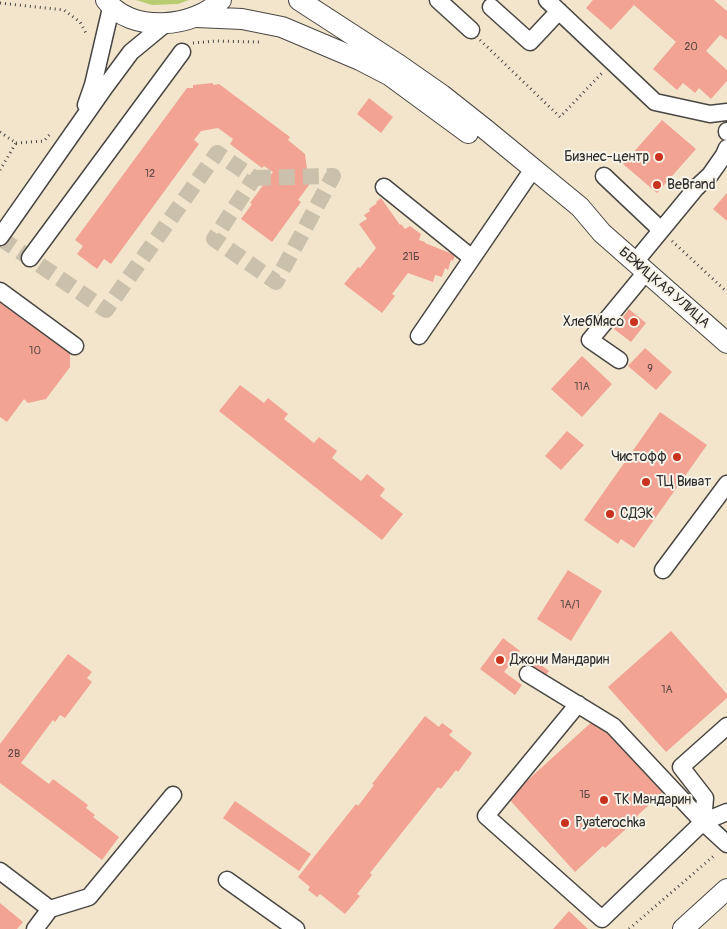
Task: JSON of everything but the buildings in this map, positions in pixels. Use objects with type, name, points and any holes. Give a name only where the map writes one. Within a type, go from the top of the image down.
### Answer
[{"type":"main road","points":[[197,17],[221,0]]},
{"type":"main road","points":[[299,0],[442,95],[530,174]]},
{"type":"main road","points":[[109,4],[122,15],[138,21],[165,24],[197,17],[242,19],[282,27],[360,60],[390,75],[476,138],[530,174]]},
{"type":"main road","name":"БЕЖИЦКАЯ УЛИЦА","points":[[530,174],[573,216],[602,233],[727,343]]},
{"type":"main road","points":[[683,929],[724,898]]},
{"type":"street","points":[[438,0],[471,30]]},
{"type":"street","points":[[77,127],[93,85],[109,4]]},
{"type":"street","points":[[491,7],[530,42],[553,6],[655,102],[710,114],[727,112]]},
{"type":"street","points":[[0,237],[131,52],[165,24]]},
{"type":"street","points":[[30,258],[185,48]]},
{"type":"street","points":[[619,360],[590,340],[640,267],[661,230],[696,188],[710,175],[726,153]]},
{"type":"street","points":[[419,336],[530,174]]},
{"type":"street","points":[[604,176],[661,230]]},
{"type":"street","points":[[384,187],[472,258]]},
{"type":"street","points":[[0,290],[76,346]]},
{"type":"street","points":[[663,570],[727,484]]},
{"type":"street","points":[[528,674],[613,726],[704,822],[723,848]]},
{"type":"street","points":[[578,704],[486,816],[607,924],[704,822],[727,812]]},
{"type":"street","points":[[704,822],[705,798],[682,767],[727,726]]},
{"type":"street","points":[[35,929],[50,909],[89,897],[173,795]]},
{"type":"street","points":[[0,871],[50,909]]},
{"type":"street","points":[[227,880],[296,929]]},
{"type":"path","points":[[0,3],[64,10],[80,22],[87,33],[88,42]]},
{"type":"path","points":[[471,30],[560,117],[613,62]]},
{"type":"path","points":[[185,48],[216,41],[263,42]]},
{"type":"path","points":[[0,132],[16,143],[44,141],[60,123],[77,127]]},
{"type":"path","points":[[0,170],[16,143]]},
{"type":"path","points":[[661,230],[727,292]]},
{"type":"path","points":[[629,929],[723,848]]},
{"type":"green space","points":[[136,0],[189,0],[178,4],[152,5]]},
{"type":"tunnel","points":[[0,238],[106,310],[217,153],[254,178],[214,239],[276,282],[333,176],[254,178]]},
{"type":"place","name":"Бизнес-центр","points":[[659,157]]},
{"type":"place","name":"BeBrand","points":[[657,185]]},
{"type":"place","name":"ХлебМясо","points":[[634,322]]},
{"type":"place","name":"Чистофф","points":[[677,457]]},
{"type":"place","name":"ТЦ Виват","points":[[646,482]]},
{"type":"place","name":"СДЭК","points":[[610,514]]},
{"type":"place","name":"Джони Мандарин","points":[[500,660]]},
{"type":"place","name":"ТК Мандарин","points":[[604,800]]},
{"type":"place","name":"Pyaterochka","points":[[565,823]]}]
